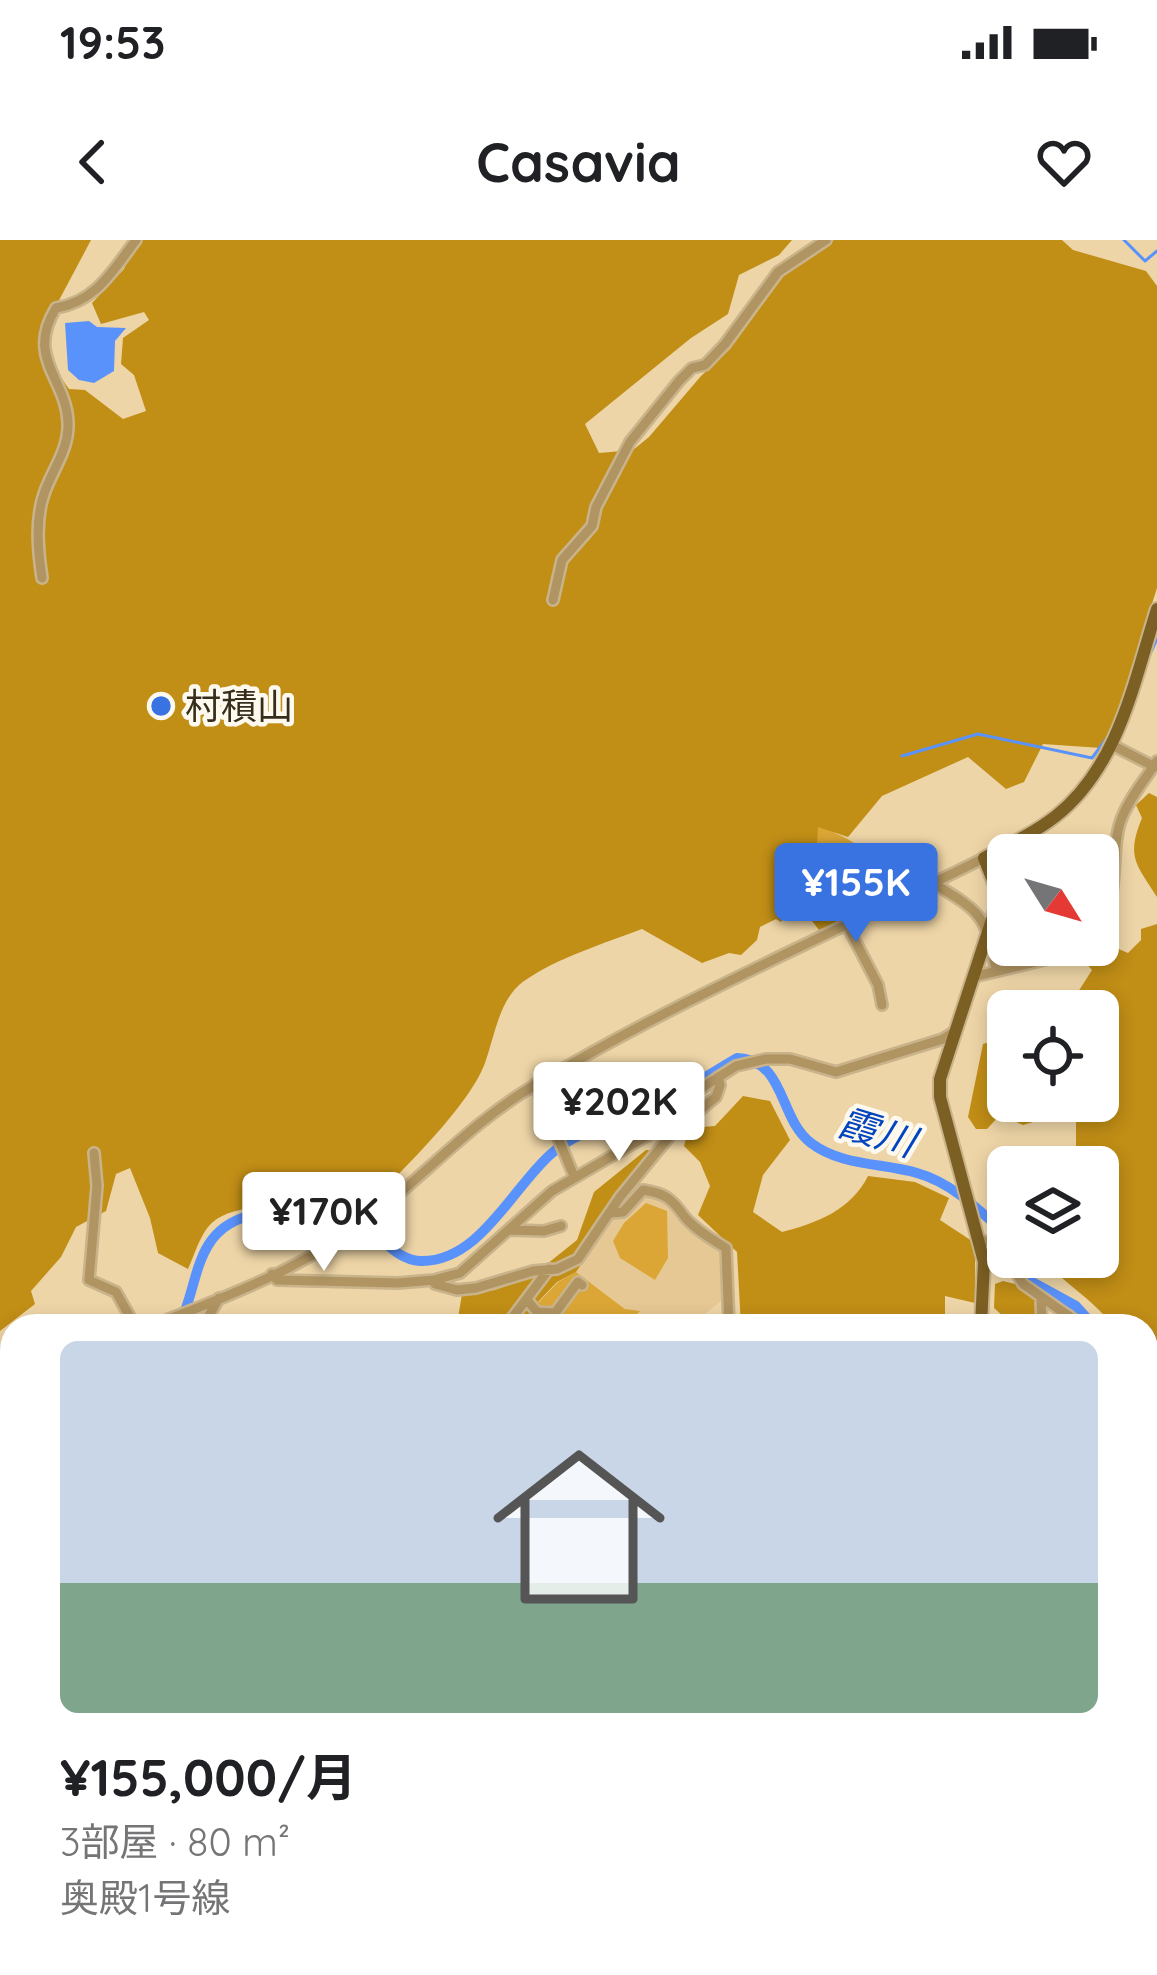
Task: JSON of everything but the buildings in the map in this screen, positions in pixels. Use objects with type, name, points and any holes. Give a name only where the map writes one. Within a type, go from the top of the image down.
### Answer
[{"type":"main road","points":[[987,865],[984,858],[1058,814],[1078,796],[1112,745],[1157,609]]},
{"type":"main road","points":[[982,1314],[986,1279],[979,1237],[940,1097],[940,1079],[987,932]]},
{"type":"street","points":[[42,576],[39,510],[62,455],[68,420],[46,365],[46,330],[56,308],[97,291],[136,240]]},
{"type":"street","points":[[553,600],[562,560],[592,526],[596,507],[630,442],[692,368],[705,365],[725,344],[778,272],[826,240]]},
{"type":"street","points":[[1112,745],[1156,765],[1117,834]]},
{"type":"street","points":[[181,1314],[272,1274],[367,1220],[494,1110],[535,1084],[707,991],[984,858]]},
{"type":"street","points":[[933,883],[971,906],[987,928]]},
{"type":"street","points":[[847,925],[878,985],[882,1005]]},
{"type":"street","points":[[994,966],[995,970]]},
{"type":"street","points":[[973,977],[1015,966]]},
{"type":"street","points":[[272,1274],[277,1280],[398,1283],[460,1273],[574,1176],[648,1135],[683,1101],[718,1077],[766,1059],[790,1059],[836,1072],[954,1032]]},
{"type":"street","points":[[434,1280],[463,1290],[578,1259],[674,1131],[716,1097],[718,1077]]},
{"type":"street","points":[[535,1084],[574,1176]]},
{"type":"street","points":[[675,1085],[683,1101]]},
{"type":"street","points":[[94,1153],[97,1186],[89,1280],[116,1292],[128,1314]]},
{"type":"street","points":[[610,1213],[623,1212],[643,1190],[663,1192],[680,1206],[685,1217],[726,1248],[729,1314]]},
{"type":"street","points":[[510,1229],[544,1231],[561,1226]]},
{"type":"street","points":[[979,1237],[999,1244],[1023,1284],[1064,1314]]},
{"type":"street","points":[[517,1314],[549,1269]]},
{"type":"street","points":[[528,1301],[537,1312],[555,1313],[572,1286],[578,1282],[582,1286]]},
{"type":"street","points":[[210,1314],[219,1298]]},
{"type":"street","points":[[1040,1299],[1041,1314]]},
{"type":"shaded area","points":[[0,240],[91,240],[48,321],[52,365],[69,389],[85,390],[123,419],[146,411],[134,375],[121,364],[123,338],[149,320],[144,312],[101,324],[92,303],[124,269],[135,240],[792,240],[779,255],[739,275],[728,314],[585,424],[599,453],[633,450],[649,437],[730,349],[790,267],[834,240],[1062,240],[1073,250],[1146,271],[1157,286],[1157,588],[1115,720],[1101,748],[1043,744],[1024,782],[1006,789],[968,757],[882,796],[848,837],[818,827],[819,859],[841,880],[837,895],[841,904],[857,912],[819,930],[796,900],[781,922],[776,919],[760,927],[757,940],[741,955],[729,953],[702,963],[642,929],[538,972],[503,1007],[485,1063],[464,1100],[363,1212],[281,1206],[237,1210],[208,1227],[188,1269],[158,1253],[130,1168],[116,1174],[106,1211],[76,1227],[61,1257],[31,1291],[35,1304],[22,1314],[0,1314]]},
{"type":"shaded area","points":[[1149,793],[1157,797],[1157,897],[1134,851],[1142,818],[1136,805]]},
{"type":"shaded area","points":[[817,826],[863,851],[893,894],[857,912],[846,905],[838,893],[837,875],[818,856]]},
{"type":"shaded area","points":[[1157,924],[1157,1314],[1102,1314],[1062,1278],[1119,1278],[1119,1146],[1076,1146],[1076,1122],[1119,1122],[1119,990],[1079,990],[1092,970],[1088,966],[1119,966],[1119,949],[1128,953],[1141,940],[1141,929]]},
{"type":"shaded area","points":[[987,1043],[987,1122],[994,1122],[987,1129],[976,1129],[968,1117]]},
{"type":"shaded area","points":[[743,1096],[770,1101],[790,1140],[763,1175],[753,1212],[782,1232],[832,1213],[852,1198],[868,1176],[915,1182],[949,1198],[940,1220],[975,1243],[975,1303],[945,1296],[945,1314],[740,1314],[737,1252],[698,1215],[710,1186],[700,1162],[684,1146],[689,1128],[715,1126]]},
{"type":"shaded area","points":[[646,1150],[655,1151],[626,1184],[613,1217],[576,1272],[557,1282],[538,1302],[547,1314],[459,1314],[462,1294],[495,1290],[532,1276],[577,1240],[594,1192]]},
{"type":"shaded area","points":[[643,1194],[662,1198],[686,1223],[727,1252],[721,1301],[705,1314],[641,1314],[626,1309],[576,1272],[613,1217]]},
{"type":"shaded area","points":[[646,1203],[667,1211],[668,1258],[655,1280],[620,1258],[613,1241]]},
{"type":"shaded area","points":[[576,1272],[625,1309],[640,1311],[547,1314],[538,1303],[558,1282]]},
{"type":"shaded area","points":[[995,1284],[1023,1286],[1048,1314],[1001,1314],[994,1308]]},
{"type":"water","points":[[89,321],[97,327],[126,328],[115,341],[114,371],[94,383],[79,380],[68,370],[65,323]]},
{"type":"waterway","points":[[1124,240],[1145,261],[1157,251]]},
{"type":"waterway","points":[[1149,656],[1157,639]]},
{"type":"waterway","points":[[902,756],[978,734],[1092,758],[1107,738]]},
{"type":"waterway","name":"霞川","points":[[184,1314],[208,1246],[230,1224],[248,1216],[333,1217],[366,1228],[411,1259],[441,1258],[477,1237],[561,1146],[678,1094],[737,1058],[765,1069],[811,1143],[849,1160],[930,1178],[987,1218]]},
{"type":"waterway","name":"霞川","points":[[1030,1278],[1083,1314]]},
{"type":"place","name":"村積山","points":[[161,706]]}]
